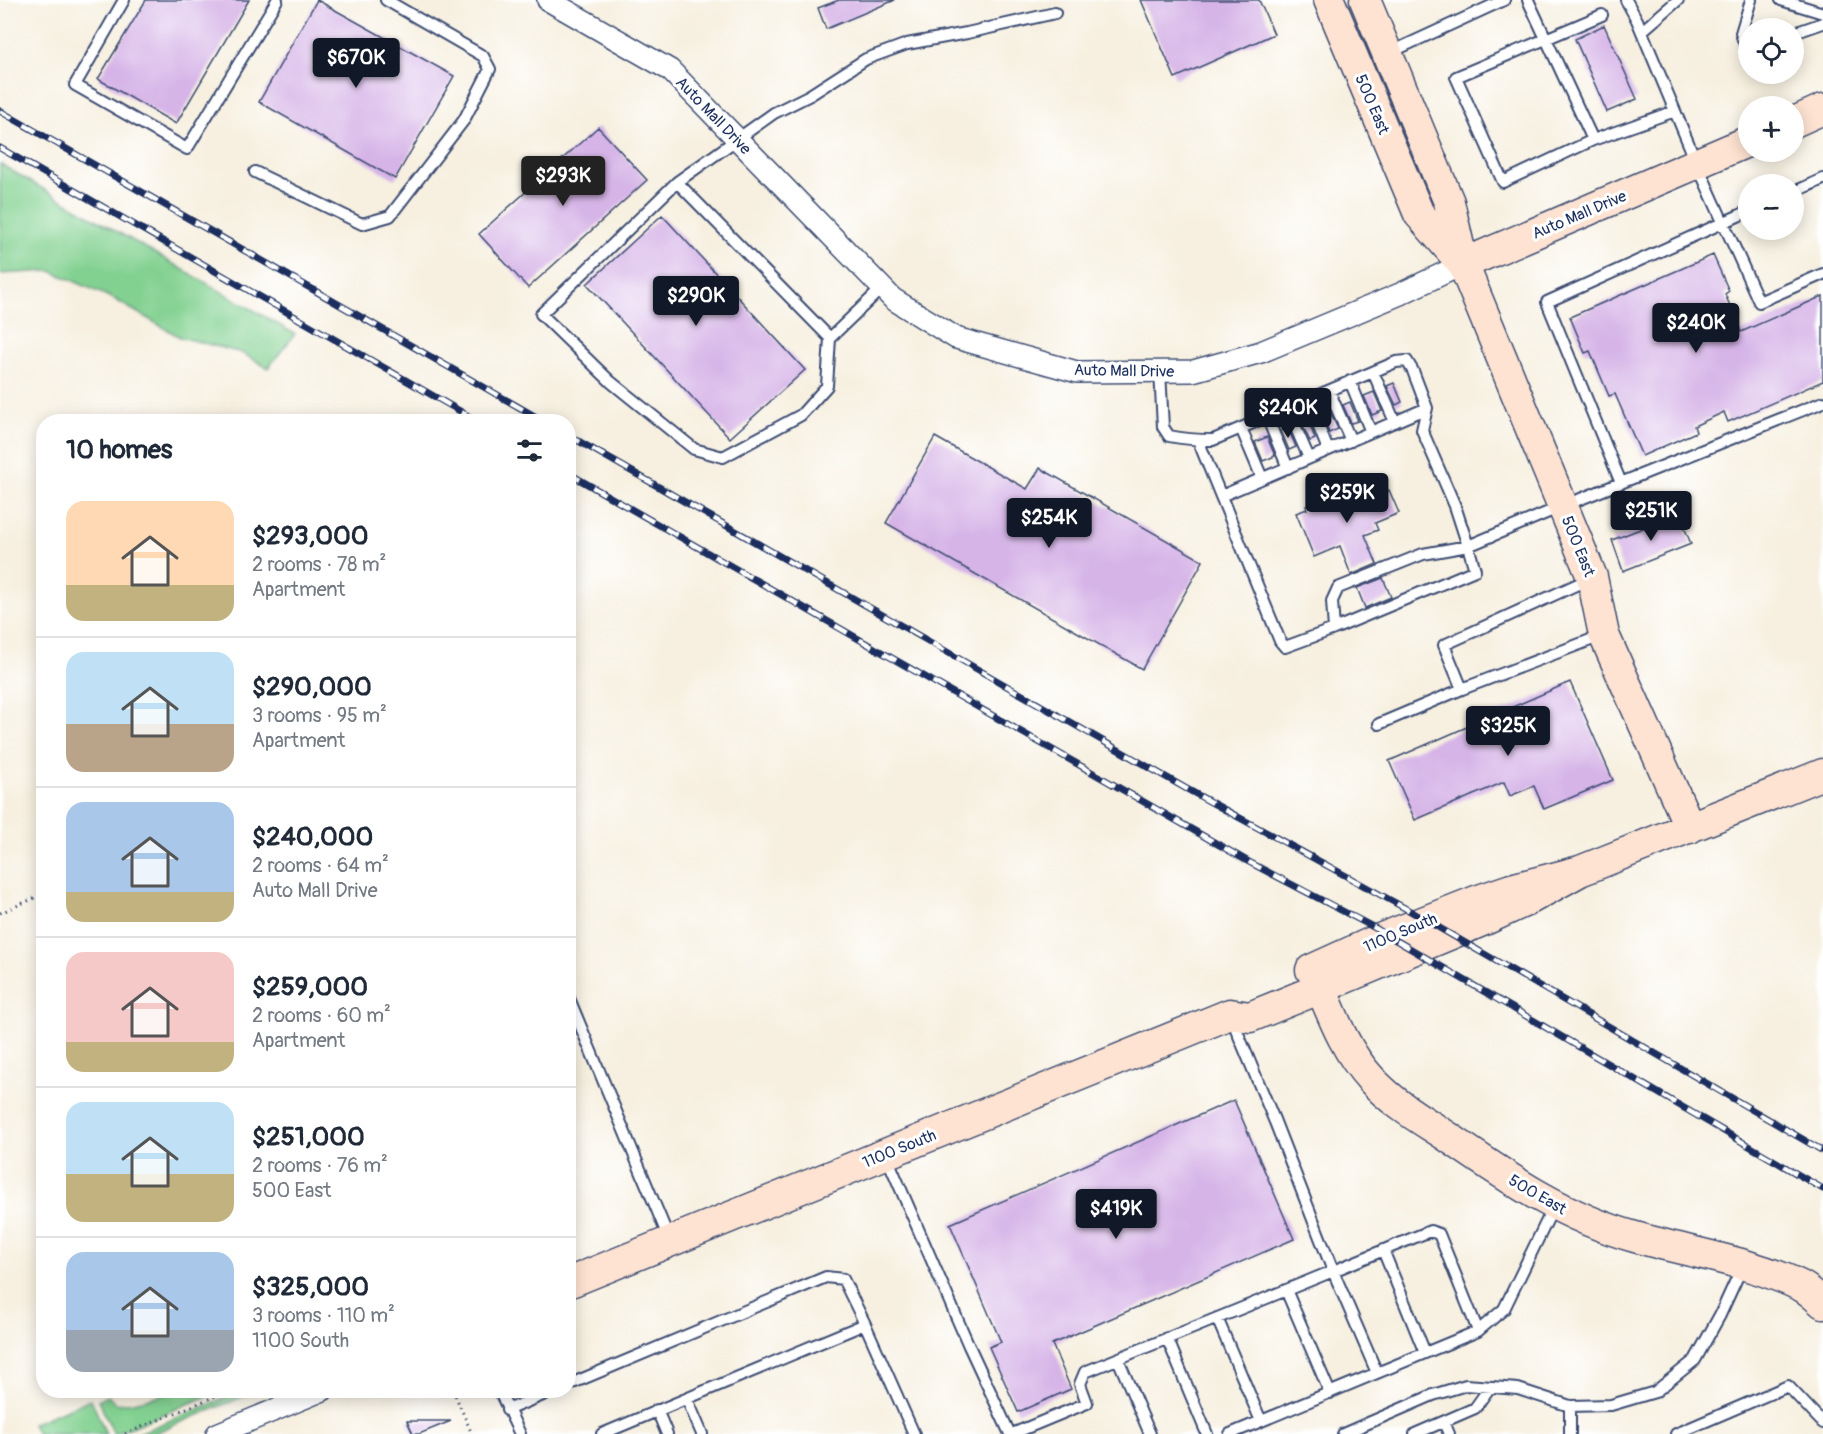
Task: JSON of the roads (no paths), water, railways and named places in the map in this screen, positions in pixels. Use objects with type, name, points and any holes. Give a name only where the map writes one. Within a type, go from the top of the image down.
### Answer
[{"type":"street","name":"Auto Mall Drive","points":[[548,0],[670,70],[893,299],[956,338],[1077,372],[1193,371],[1261,352],[1400,294],[1463,264],[1738,146]]},
{"type":"street","name":"500 East","points":[[1329,0],[1419,214],[1463,264]]},
{"type":"street","name":"500 East","points":[[1365,0],[1449,202],[1463,264],[1592,577],[1604,635],[1690,828]]},
{"type":"street","points":[[1804,118],[1823,109]]},
{"type":"street","name":"1100 South","points":[[1230,1014],[1239,999],[1377,940],[1485,898],[1580,871],[1823,774]]},
{"type":"street","name":"1100 South","points":[[576,1280],[1230,1014],[1250,1017],[1487,920],[1580,871]]},
{"type":"street","name":"500 East","points":[[1321,988],[1350,1052],[1371,1080],[1386,1094],[1512,1180],[1554,1206],[1598,1225],[1744,1264],[1803,1287],[1823,1303]]},
{"type":"street","points":[[218,1434],[304,1398]]},
{"type":"lane","points":[[124,0],[75,85],[187,149],[278,0]]},
{"type":"lane","points":[[255,172],[362,224],[390,216],[464,120],[490,69],[483,56],[386,0]]},
{"type":"lane","points":[[1388,53],[1482,4],[1504,0]]},
{"type":"lane","points":[[1528,0],[1593,140]]},
{"type":"lane","points":[[1626,0],[1642,31],[1697,164],[1759,302],[1823,274]]},
{"type":"lane","points":[[1642,31],[1678,0]]},
{"type":"lane","points":[[1746,18],[1751,0]]},
{"type":"lane","points":[[1781,0],[1823,13]]},
{"type":"lane","points":[[882,288],[830,338],[827,386],[801,415],[723,457],[694,448],[611,382],[541,314],[677,182],[774,113],[810,95],[866,59],[907,44],[1055,13]]},
{"type":"lane","points":[[1602,15],[1456,77],[1503,182],[1593,140],[1675,111]]},
{"type":"lane","points":[[1804,30],[1823,23]]},
{"type":"lane","points":[[1804,188],[1823,179]]},
{"type":"lane","points":[[677,182],[830,338]]},
{"type":"lane","points":[[1621,483],[1547,302],[1738,216]]},
{"type":"lane","points":[[1160,371],[1163,428],[1169,436],[1190,441],[1198,440],[1213,440],[1396,362],[1407,361],[1427,408],[1422,430],[1455,506],[1474,570],[1334,630],[1285,647],[1280,642],[1198,440]]},
{"type":"lane","points":[[1373,372],[1395,422]]},
{"type":"lane","points":[[1350,381],[1371,432]]},
{"type":"lane","points":[[1329,391],[1351,441]]},
{"type":"lane","points":[[1308,400],[1328,450]]},
{"type":"lane","points":[[1334,630],[1332,601],[1338,588],[1423,554],[1467,546],[1823,402]]},
{"type":"lane","points":[[1287,408],[1309,459]]},
{"type":"lane","points":[[1221,496],[1427,408]]},
{"type":"lane","points":[[1266,417],[1288,468]]},
{"type":"lane","points":[[1241,428],[1262,478]]},
{"type":"lane","points":[[1462,689],[1444,645],[1592,577]]},
{"type":"lane","points":[[1379,724],[1462,689],[1604,635]]},
{"type":"lane","points":[[1230,1014],[1333,1271],[1377,1373]]},
{"type":"lane","points":[[576,1015],[671,1241]]},
{"type":"lane","points":[[885,1153],[969,1346],[1011,1434],[1087,1403],[1080,1384],[1085,1372],[1430,1231],[1439,1234],[1478,1330]]},
{"type":"lane","points":[[1230,1434],[1478,1330],[1504,1310],[1554,1206]]},
{"type":"lane","points":[[1383,1250],[1425,1353]]},
{"type":"lane","points":[[1343,1434],[1433,1395],[1466,1385],[1518,1389],[1570,1406],[1611,1405],[1656,1392],[1695,1360],[1720,1315],[1744,1264]]},
{"type":"lane","points":[[576,1382],[826,1277],[843,1278],[866,1324],[914,1434]]},
{"type":"lane","points":[[1286,1290],[1330,1393]]},
{"type":"lane","points":[[1217,1318],[1261,1421]]},
{"type":"lane","points":[[602,1434],[866,1324]]},
{"type":"lane","points":[[1167,1338],[1207,1434]]},
{"type":"lane","points":[[1118,1359],[1150,1434]]},
{"type":"lane","points":[[1676,1434],[1788,1386],[1823,1423]]},
{"type":"lane","points":[[1415,1434],[1474,1408],[1490,1387]]},
{"type":"lane","points":[[502,1398],[520,1434]]},
{"type":"lane","points":[[507,1410],[536,1398]]},
{"type":"lane","points":[[687,1399],[702,1434]]},
{"type":"lane","points":[[1570,1406],[1570,1434]]},
{"type":"lane","points":[[657,1410],[667,1434]]},
{"type":"lane","points":[[1444,1422],[1449,1434]]},
{"type":"railway","points":[[0,111],[531,414]]},
{"type":"railway","points":[[0,148],[465,414]]},
{"type":"railway","points":[[576,440],[1185,788],[1412,912],[1823,1151]]},
{"type":"railway","points":[[576,478],[1249,862],[1375,928],[1823,1189]]}]
